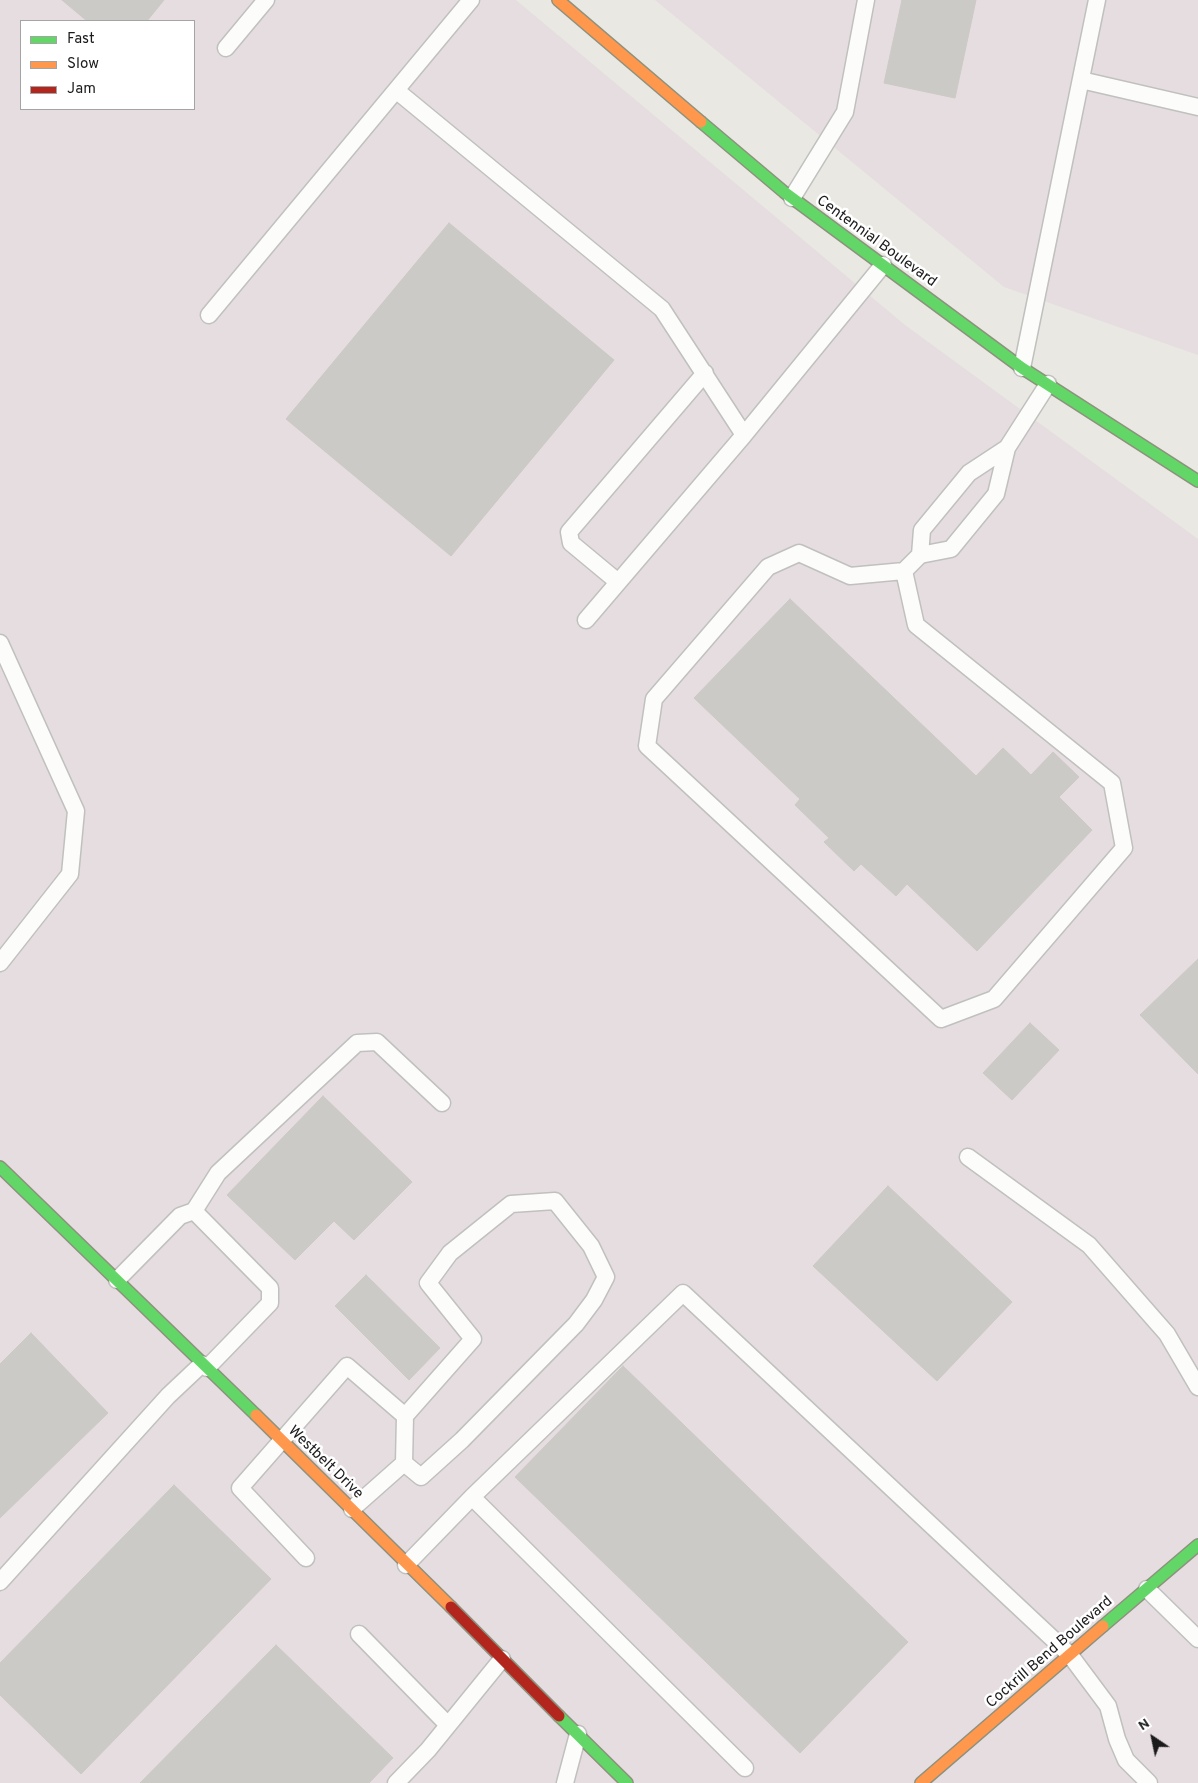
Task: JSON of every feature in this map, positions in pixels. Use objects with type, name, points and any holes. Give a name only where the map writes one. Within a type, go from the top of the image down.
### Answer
[{"type":"street","name":"Centennial Boulevard","points":[[558,0],[792,198],[1022,368],[1198,480]]},
{"type":"street","name":"Westbelt Drive","points":[[0,1167],[352,1510],[406,1566],[627,1783]]},
{"type":"street","name":"Cockrill Bend Boulevard","points":[[921,1783],[1198,1545]]},
{"type":"lane","points":[[226,48],[266,0]]},
{"type":"lane","points":[[209,315],[471,0]]},
{"type":"lane","points":[[792,198],[845,112],[866,0]]},
{"type":"lane","points":[[1022,368],[1097,0]]},
{"type":"lane","points":[[1081,80],[1198,107]]},
{"type":"lane","points":[[397,91],[662,309],[744,435]]},
{"type":"lane","points":[[586,620],[744,435],[883,265]]},
{"type":"lane","points":[[618,582],[571,543],[568,532],[705,373]]},
{"type":"lane","points":[[920,554],[951,550],[996,494],[1007,448],[1048,384]]},
{"type":"lane","points":[[904,571],[916,625],[1112,783],[1124,848],[994,999],[941,1019],[648,746],[654,699],[768,566],[799,553],[850,576],[904,571],[920,554],[922,530],[970,473],[1007,448]]},
{"type":"lane","points":[[0,643],[76,811],[70,874],[0,962]]},
{"type":"lane","points":[[117,1280],[180,1216],[194,1211],[218,1173],[357,1044],[377,1042],[442,1103]]},
{"type":"lane","points":[[968,1157],[1089,1245],[1167,1334],[1198,1387]]},
{"type":"lane","points":[[352,1510],[404,1463],[405,1416],[473,1339],[428,1283],[450,1253],[511,1204],[555,1201],[591,1246],[606,1277],[594,1300],[576,1324],[549,1352],[462,1440],[421,1477],[404,1463]]},
{"type":"lane","points":[[0,1582],[168,1396],[205,1366],[270,1303],[270,1288],[194,1211]]},
{"type":"lane","points":[[406,1566],[472,1498],[683,1293],[1070,1655],[1108,1706],[1117,1739],[1126,1760],[1149,1783]]},
{"type":"lane","points":[[306,1558],[240,1488],[347,1366],[405,1416]]},
{"type":"lane","points":[[472,1498],[745,1768]]},
{"type":"lane","points":[[1147,1589],[1198,1639]]},
{"type":"lane","points":[[359,1634],[448,1725]]},
{"type":"lane","points":[[396,1783],[428,1750],[502,1659]]},
{"type":"lane","points":[[565,1783],[578,1734]]},
{"type":"shaded area","points":[[0,0],[516,0],[905,325],[1198,539],[1198,1783],[0,1783]]},
{"type":"shaded area","points":[[655,0],[1198,0],[1198,355],[1004,287]]},
{"type":"building","points":[[62,0],[164,0],[148,20],[86,20]]},
{"type":"building","points":[[902,0],[976,0],[955,98],[884,83]]},
{"type":"building","points":[[449,223],[614,360],[451,556],[286,419]]},
{"type":"building","points":[[790,599],[976,776],[1003,748],[1031,775],[1053,752],[1079,777],[1059,797],[1092,830],[977,951],[907,884],[896,896],[861,864],[854,871],[824,842],[829,838],[795,805],[800,799],[694,698]]},
{"type":"building","points":[[1198,959],[1198,1074],[1140,1015]]},
{"type":"building","points":[[1030,1023],[1059,1050],[1012,1100],[983,1073]]},
{"type":"building","points":[[323,1096],[412,1182],[354,1240],[334,1221],[295,1260],[227,1195]]},
{"type":"building","points":[[888,1186],[1012,1302],[937,1381],[813,1266]]},
{"type":"building","points":[[366,1275],[440,1348],[409,1380],[335,1306]]},
{"type":"building","points":[[31,1333],[108,1413],[0,1518],[0,1364]]},
{"type":"building","points":[[623,1366],[908,1642],[800,1753],[515,1477]]},
{"type":"building","points":[[174,1485],[271,1579],[81,1774],[0,1695],[0,1663]]},
{"type":"building","points":[[276,1645],[393,1758],[369,1783],[140,1783]]},
{"type":"traffic: fast","points":[[701,122],[784,192],[1022,368],[1198,481]]},
{"type":"traffic: fast","points":[[0,1167],[256,1415]]},
{"type":"traffic: fast","points":[[1103,1626],[1198,1545]]},
{"type":"traffic: fast","points":[[559,1716],[627,1783]]},
{"type":"traffic: slow","points":[[558,0],[701,122]]},
{"type":"traffic: slow","points":[[256,1415],[451,1607]]},
{"type":"traffic: slow","points":[[921,1783],[1103,1626]]},
{"type":"traffic: jam","points":[[451,1607],[559,1716]]}]
